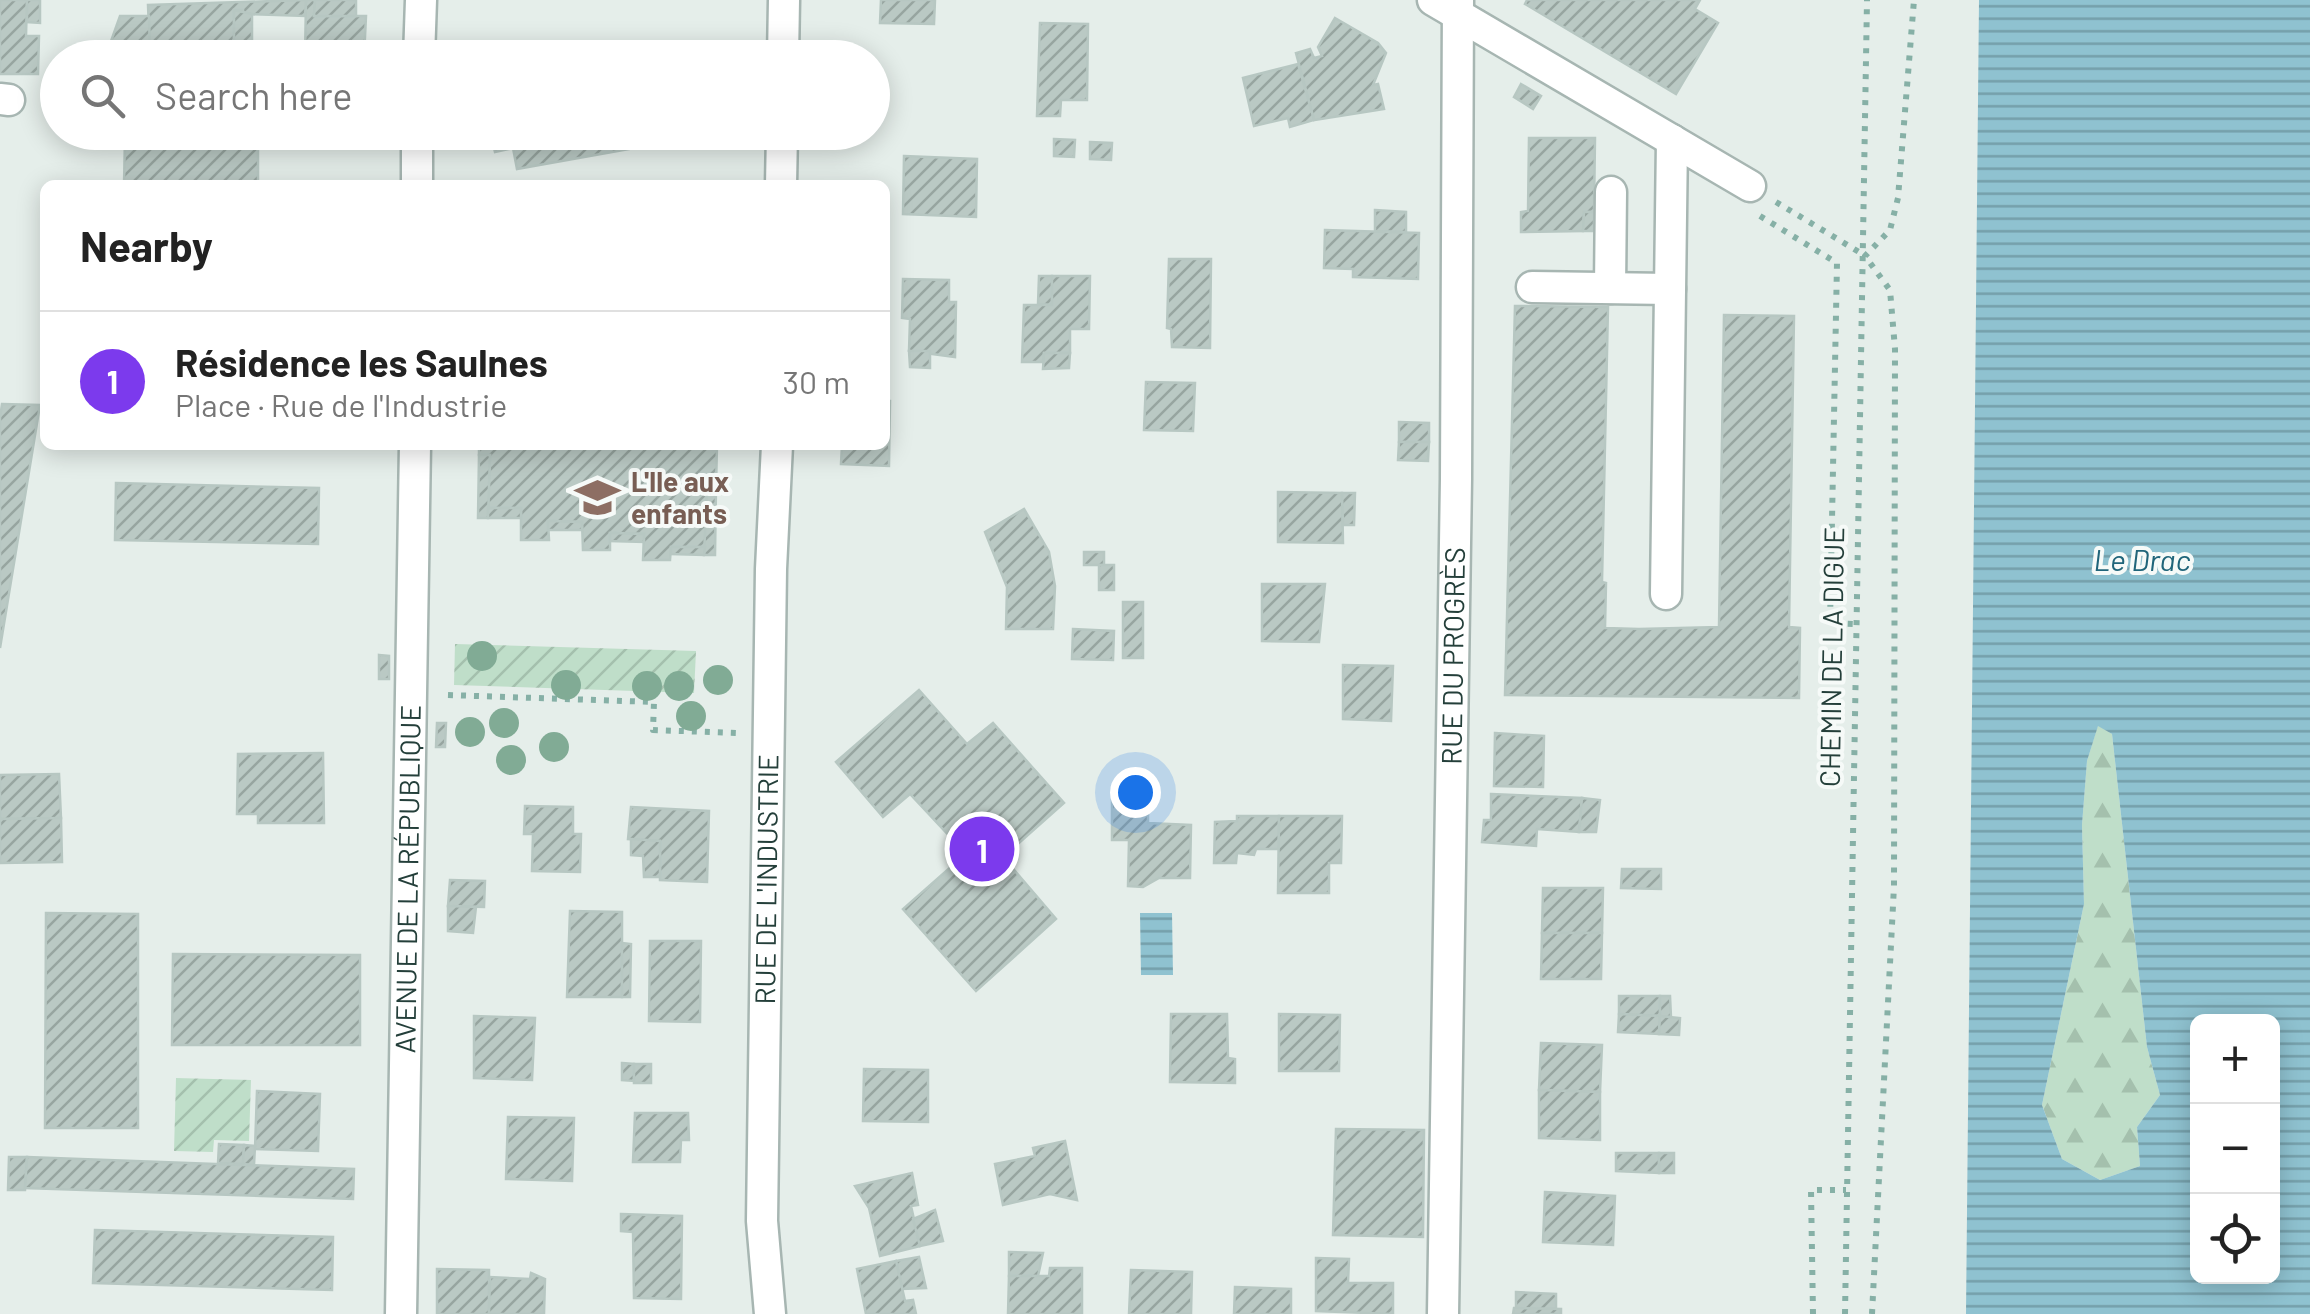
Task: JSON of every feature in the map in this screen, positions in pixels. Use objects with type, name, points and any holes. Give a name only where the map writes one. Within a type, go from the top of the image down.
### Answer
[{"type":"street","points":[[420,40],[421,0]]},
{"type":"street","points":[[783,40],[784,0]]},
{"type":"street","points":[[1449,5],[1672,140],[1752,199]]},
{"type":"street","name":"RUE DU PROGRÈS","points":[[1444,1314],[1456,479],[1449,5]]},
{"type":"street","points":[[1666,594],[1672,140]]},
{"type":"street","points":[[417,150],[417,180]]},
{"type":"street","points":[[781,180],[782,150]]},
{"type":"street","points":[[1610,288],[1611,192]]},
{"type":"street","points":[[1532,286],[1670,288]]},
{"type":"street","name":"AVENUE DE LA RÉPUBLIQUE","points":[[401,1314],[415,450]]},
{"type":"street","name":"RUE DE L'INDUSTRIE","points":[[770,1314],[762,1201],[771,569],[777,450]]},
{"type":"path","name":"CHEMIN DE LA DIGUE","points":[[1845,1314],[1867,0]]},
{"type":"path","points":[[1865,256],[1890,230],[1898,198],[1914,0]]},
{"type":"path","points":[[1752,199],[1865,256],[1890,290],[1895,349],[1894,886],[1872,1314]]},
{"type":"path","points":[[1752,199],[1837,263],[1830,623],[1854,624]]},
{"type":"path","points":[[448,696],[654,702],[653,730],[745,734]]},
{"type":"path","points":[[1812,1314],[1812,1190],[1846,1190]]},
{"type":"green space","points":[[455,644],[696,651],[694,693],[454,685]]},
{"type":"green space","points":[[2098,725],[2112,734],[2147,1047],[2160,1095],[2137,1127],[2140,1166],[2100,1180],[2062,1159],[2042,1105],[2084,904],[2082,825],[2087,761]]},
{"type":"green space","points":[[176,1078],[251,1080],[249,1141],[214,1140],[213,1152],[174,1151]]},
{"type":"water","name":"Le Drac","points":[[1979,0],[2310,0],[2310,1314],[1966,1314]],"holes":[[[2098,726],[2112,734],[2147,1047],[2160,1095],[2137,1127],[2140,1166],[2100,1180],[2062,1159],[2042,1105],[2084,904],[2082,825],[2087,761]]]},
{"type":"water","points":[[1140,913],[1172,913],[1173,975],[1141,975]]},
{"type":"building","points":[[0,0],[27,0],[26,36],[39,36],[38,74],[0,74]]},
{"type":"building","points":[[27,0],[40,0],[40,23],[27,22]]},
{"type":"building","points":[[306,0],[315,0],[314,16],[366,16],[365,40],[305,40]]},
{"type":"building","points":[[306,0],[305,16],[243,14],[243,10],[234,10],[234,40],[149,40],[148,5]]},
{"type":"building","points":[[315,0],[356,0],[356,16],[314,16]]},
{"type":"building","points":[[881,0],[935,0],[934,24],[880,23]]},
{"type":"building","points":[[1527,0],[1700,0],[1695,9],[1718,23],[1676,94],[1525,4]]},
{"type":"building","points":[[234,10],[252,14],[252,40],[234,40]]},
{"type":"building","points":[[120,16],[149,16],[150,40],[111,40]]},
{"type":"building","points":[[1335,18],[1378,43],[1386,53],[1373,85],[1378,84],[1384,109],[1314,120],[1296,53],[1310,49],[1314,58],[1322,56],[1318,47]]},
{"type":"building","points":[[1040,23],[1088,24],[1087,100],[1061,100],[1060,116],[1037,116]]},
{"type":"building","points":[[1298,64],[1314,120],[1290,127],[1288,118],[1254,126],[1243,78]]},
{"type":"building","points":[[1521,84],[1541,96],[1533,109],[1514,97]]},
{"type":"building","points":[[1529,138],[1595,138],[1594,212],[1584,212],[1583,231],[1521,232],[1521,212],[1528,211]]},
{"type":"building","points":[[1054,139],[1075,140],[1074,157],[1054,156]]},
{"type":"building","points":[[1090,142],[1112,143],[1111,160],[1090,159]]},
{"type":"building","points":[[125,150],[258,150],[258,180],[124,180]]},
{"type":"building","points":[[513,150],[623,150],[517,169]]},
{"type":"building","points":[[904,156],[977,159],[976,217],[903,214]]},
{"type":"building","points":[[1375,210],[1406,212],[1406,232],[1375,231]]},
{"type":"building","points":[[1584,212],[1594,212],[1594,231],[1583,231]]},
{"type":"building","points":[[1325,230],[1419,233],[1418,279],[1353,277],[1353,269],[1324,268]]},
{"type":"building","points":[[1169,259],[1211,259],[1210,348],[1172,347],[1171,329],[1167,328]]},
{"type":"building","points":[[1039,276],[1052,276],[1052,305],[1038,304]]},
{"type":"building","points":[[1052,276],[1090,276],[1089,329],[1070,329],[1070,353],[1044,353],[1043,362],[1022,362],[1024,305],[1052,305]]},
{"type":"building","points":[[903,279],[949,280],[949,302],[956,302],[955,357],[909,351],[910,319],[902,318]]},
{"type":"building","points":[[1515,306],[1608,307],[1602,582],[1606,583],[1605,628],[1719,627],[1724,315],[1794,316],[1789,627],[1800,628],[1799,698],[1505,695]]},
{"type":"building","points":[[909,351],[930,351],[930,368],[910,367]]},
{"type":"building","points":[[1044,353],[1070,353],[1069,368],[1043,369]]},
{"type":"building","points":[[1146,382],[1195,383],[1193,431],[1144,430]]},
{"type":"building","points":[[2,404],[40,405],[0,648],[0,418]]},
{"type":"building","points":[[1399,422],[1429,423],[1429,442],[1399,442]]},
{"type":"building","points":[[1399,442],[1429,442],[1428,461],[1398,460]]},
{"type":"building","name":"L'Ile aux enfants","points":[[479,450],[717,450],[716,488],[707,488],[706,547],[671,547],[670,560],[643,560],[644,534],[610,533],[610,550],[583,550],[582,522],[548,521],[549,540],[521,540],[521,508],[488,508],[490,455],[479,455]]},
{"type":"building","points":[[842,450],[889,450],[889,466],[841,464]]},
{"type":"building","points":[[479,455],[490,455],[488,518],[478,518]]},
{"type":"building","points":[[116,483],[319,488],[318,544],[115,540]]},
{"type":"building","points":[[707,488],[716,488],[715,555],[704,555]]},
{"type":"building","points":[[1278,492],[1342,493],[1343,543],[1278,542]]},
{"type":"building","points":[[1342,493],[1355,493],[1354,525],[1343,525]]},
{"type":"building","points":[[488,508],[521,508],[521,518],[488,518]]},
{"type":"building","points":[[1024,509],[1049,552],[1055,586],[1053,629],[1006,629],[1007,587],[985,532]]},
{"type":"building","points":[[548,521],[582,522],[582,530],[548,530]]},
{"type":"building","points":[[610,533],[644,534],[644,542],[610,541]]},
{"type":"building","points":[[671,547],[705,547],[704,555],[671,554]]},
{"type":"building","points":[[1084,552],[1104,552],[1104,565],[1084,565]]},
{"type":"building","points":[[1099,565],[1114,565],[1114,590],[1099,590]]},
{"type":"building","points":[[1262,584],[1325,584],[1319,642],[1262,641]]},
{"type":"building","points":[[1123,602],[1143,602],[1143,658],[1123,658]]},
{"type":"building","points":[[1073,629],[1114,631],[1113,660],[1072,659]]},
{"type":"building","points":[[379,655],[389,656],[389,679],[379,679]]},
{"type":"building","points":[[1343,665],[1393,666],[1391,721],[1343,719]]},
{"type":"building","points":[[919,690],[967,744],[993,723],[1064,803],[1003,857],[1056,919],[976,991],[903,909],[952,866],[953,840],[910,794],[883,817],[836,762]]},
{"type":"building","points":[[437,723],[446,723],[445,747],[436,747]]},
{"type":"building","points":[[1495,733],[1544,736],[1543,787],[1494,786]]},
{"type":"building","points":[[323,753],[324,823],[258,823],[258,814],[237,814],[238,754]]},
{"type":"building","points":[[59,774],[61,818],[0,819],[0,775]]},
{"type":"building","points":[[1112,789],[1148,790],[1148,823],[1191,825],[1190,878],[1159,878],[1143,887],[1128,886],[1129,840],[1112,840]]},
{"type":"building","points":[[1491,794],[1582,798],[1579,832],[1537,829],[1536,846],[1482,842],[1484,820],[1491,820]]},
{"type":"building","points":[[1582,798],[1600,800],[1596,832],[1579,832]]},
{"type":"building","points":[[525,806],[573,807],[573,834],[581,834],[580,872],[532,871],[533,834],[524,834]]},
{"type":"building","points":[[631,807],[709,811],[707,882],[660,880],[660,841],[628,839]]},
{"type":"building","points":[[1237,816],[1279,816],[1279,849],[1256,849],[1254,855],[1237,853],[1236,863],[1214,863],[1215,822],[1237,821]]},
{"type":"building","points":[[1279,816],[1342,816],[1341,863],[1329,863],[1329,893],[1278,893]]},
{"type":"building","points":[[61,818],[62,862],[0,863],[0,819]]},
{"type":"building","points":[[631,839],[660,841],[660,877],[644,877],[643,856],[631,855]]},
{"type":"building","points":[[1622,869],[1661,869],[1661,889],[1621,888]]},
{"type":"building","points":[[450,880],[485,881],[484,907],[448,906]]},
{"type":"building","points":[[1543,888],[1603,888],[1602,933],[1542,933]]},
{"type":"building","points":[[448,906],[476,907],[473,933],[448,931]]},
{"type":"building","points":[[570,911],[622,912],[622,997],[567,997]]},
{"type":"building","points":[[46,913],[138,914],[138,1128],[45,1128]]},
{"type":"building","points":[[1542,933],[1602,933],[1601,979],[1541,979]]},
{"type":"building","points":[[650,941],[701,941],[700,1022],[649,1021]]},
{"type":"building","points":[[622,943],[631,944],[630,997],[622,997]]},
{"type":"building","points":[[173,954],[360,955],[360,1045],[172,1045]]},
{"type":"building","points":[[1619,996],[1660,996],[1660,1016],[1619,1014]]},
{"type":"building","points":[[1660,996],[1670,996],[1671,1017],[1660,1016]]},
{"type":"building","points":[[1171,1014],[1227,1014],[1228,1058],[1235,1059],[1235,1083],[1170,1082]]},
{"type":"building","points":[[1279,1014],[1340,1015],[1339,1071],[1279,1071]]},
{"type":"building","points":[[1619,1014],[1660,1016],[1659,1034],[1618,1032]]},
{"type":"building","points":[[474,1016],[535,1018],[532,1080],[474,1078]]},
{"type":"building","points":[[1660,1016],[1680,1018],[1679,1035],[1659,1034]]},
{"type":"building","points":[[1541,1043],[1602,1045],[1600,1092],[1539,1090]]},
{"type":"building","points":[[622,1063],[634,1064],[634,1081],[622,1080]]},
{"type":"building","points":[[634,1064],[651,1064],[651,1083],[634,1083]]},
{"type":"building","points":[[864,1069],[928,1070],[928,1122],[863,1121]]},
{"type":"building","points":[[1539,1090],[1600,1092],[1600,1140],[1539,1138]]},
{"type":"building","points":[[257,1091],[320,1094],[318,1151],[255,1149]]},
{"type":"building","points":[[635,1113],[688,1113],[689,1140],[681,1140],[680,1162],[633,1162]]},
{"type":"building","points":[[508,1117],[574,1118],[572,1181],[506,1179]]},
{"type":"building","points":[[1336,1129],[1424,1130],[1423,1237],[1333,1235]]},
{"type":"building","points":[[1065,1141],[1077,1200],[1050,1194],[1003,1205],[995,1164],[1035,1156],[1033,1148]]},
{"type":"building","points":[[219,1144],[244,1145],[243,1164],[218,1163]]},
{"type":"building","points":[[244,1145],[255,1146],[254,1165],[243,1164]]},
{"type":"building","points":[[1616,1153],[1659,1153],[1659,1173],[1616,1171]]},
{"type":"building","points":[[1659,1153],[1674,1153],[1674,1173],[1659,1173]]},
{"type":"building","points":[[9,1157],[27,1157],[25,1190],[8,1190]]},
{"type":"building","points":[[27,1157],[354,1169],[353,1199],[25,1188]]},
{"type":"building","points":[[912,1173],[918,1205],[911,1206],[920,1246],[880,1256],[869,1208],[855,1186]]},
{"type":"building","points":[[1545,1192],[1615,1196],[1613,1245],[1543,1242]]},
{"type":"building","points":[[935,1210],[943,1241],[920,1246],[913,1219]]},
{"type":"building","points":[[621,1214],[682,1216],[681,1299],[634,1298],[633,1232],[621,1231]]},
{"type":"building","points":[[95,1230],[333,1237],[332,1290],[93,1283]]},
{"type":"building","points":[[1009,1252],[1043,1253],[1038,1276],[1009,1276]]},
{"type":"building","points":[[919,1257],[926,1288],[902,1289],[896,1261]]},
{"type":"building","points":[[1316,1258],[1349,1259],[1348,1283],[1393,1283],[1393,1314],[1316,1311]]},
{"type":"building","points":[[896,1261],[905,1301],[913,1300],[916,1314],[866,1314],[857,1269]]},
{"type":"building","points":[[1050,1268],[1082,1268],[1082,1314],[1008,1314],[1009,1276],[1049,1276]]},
{"type":"building","points":[[437,1269],[489,1270],[489,1314],[437,1314]]},
{"type":"building","points":[[1131,1270],[1192,1272],[1191,1314],[1129,1314]]},
{"type":"building","points":[[531,1273],[545,1279],[544,1314],[489,1314],[490,1277],[530,1279]]},
{"type":"building","points":[[1235,1287],[1291,1289],[1291,1314],[1234,1314]]},
{"type":"building","points":[[1516,1292],[1556,1294],[1556,1309],[1516,1309]]},
{"type":"building","points":[[1514,1308],[1561,1309],[1561,1314],[1513,1314]]},
{"type":"place","name":"L'Ile aux enfants","points":[[598,498]]},
{"type":"place","name":"Résidence les Saulnes","points":[[982,849]]}]
